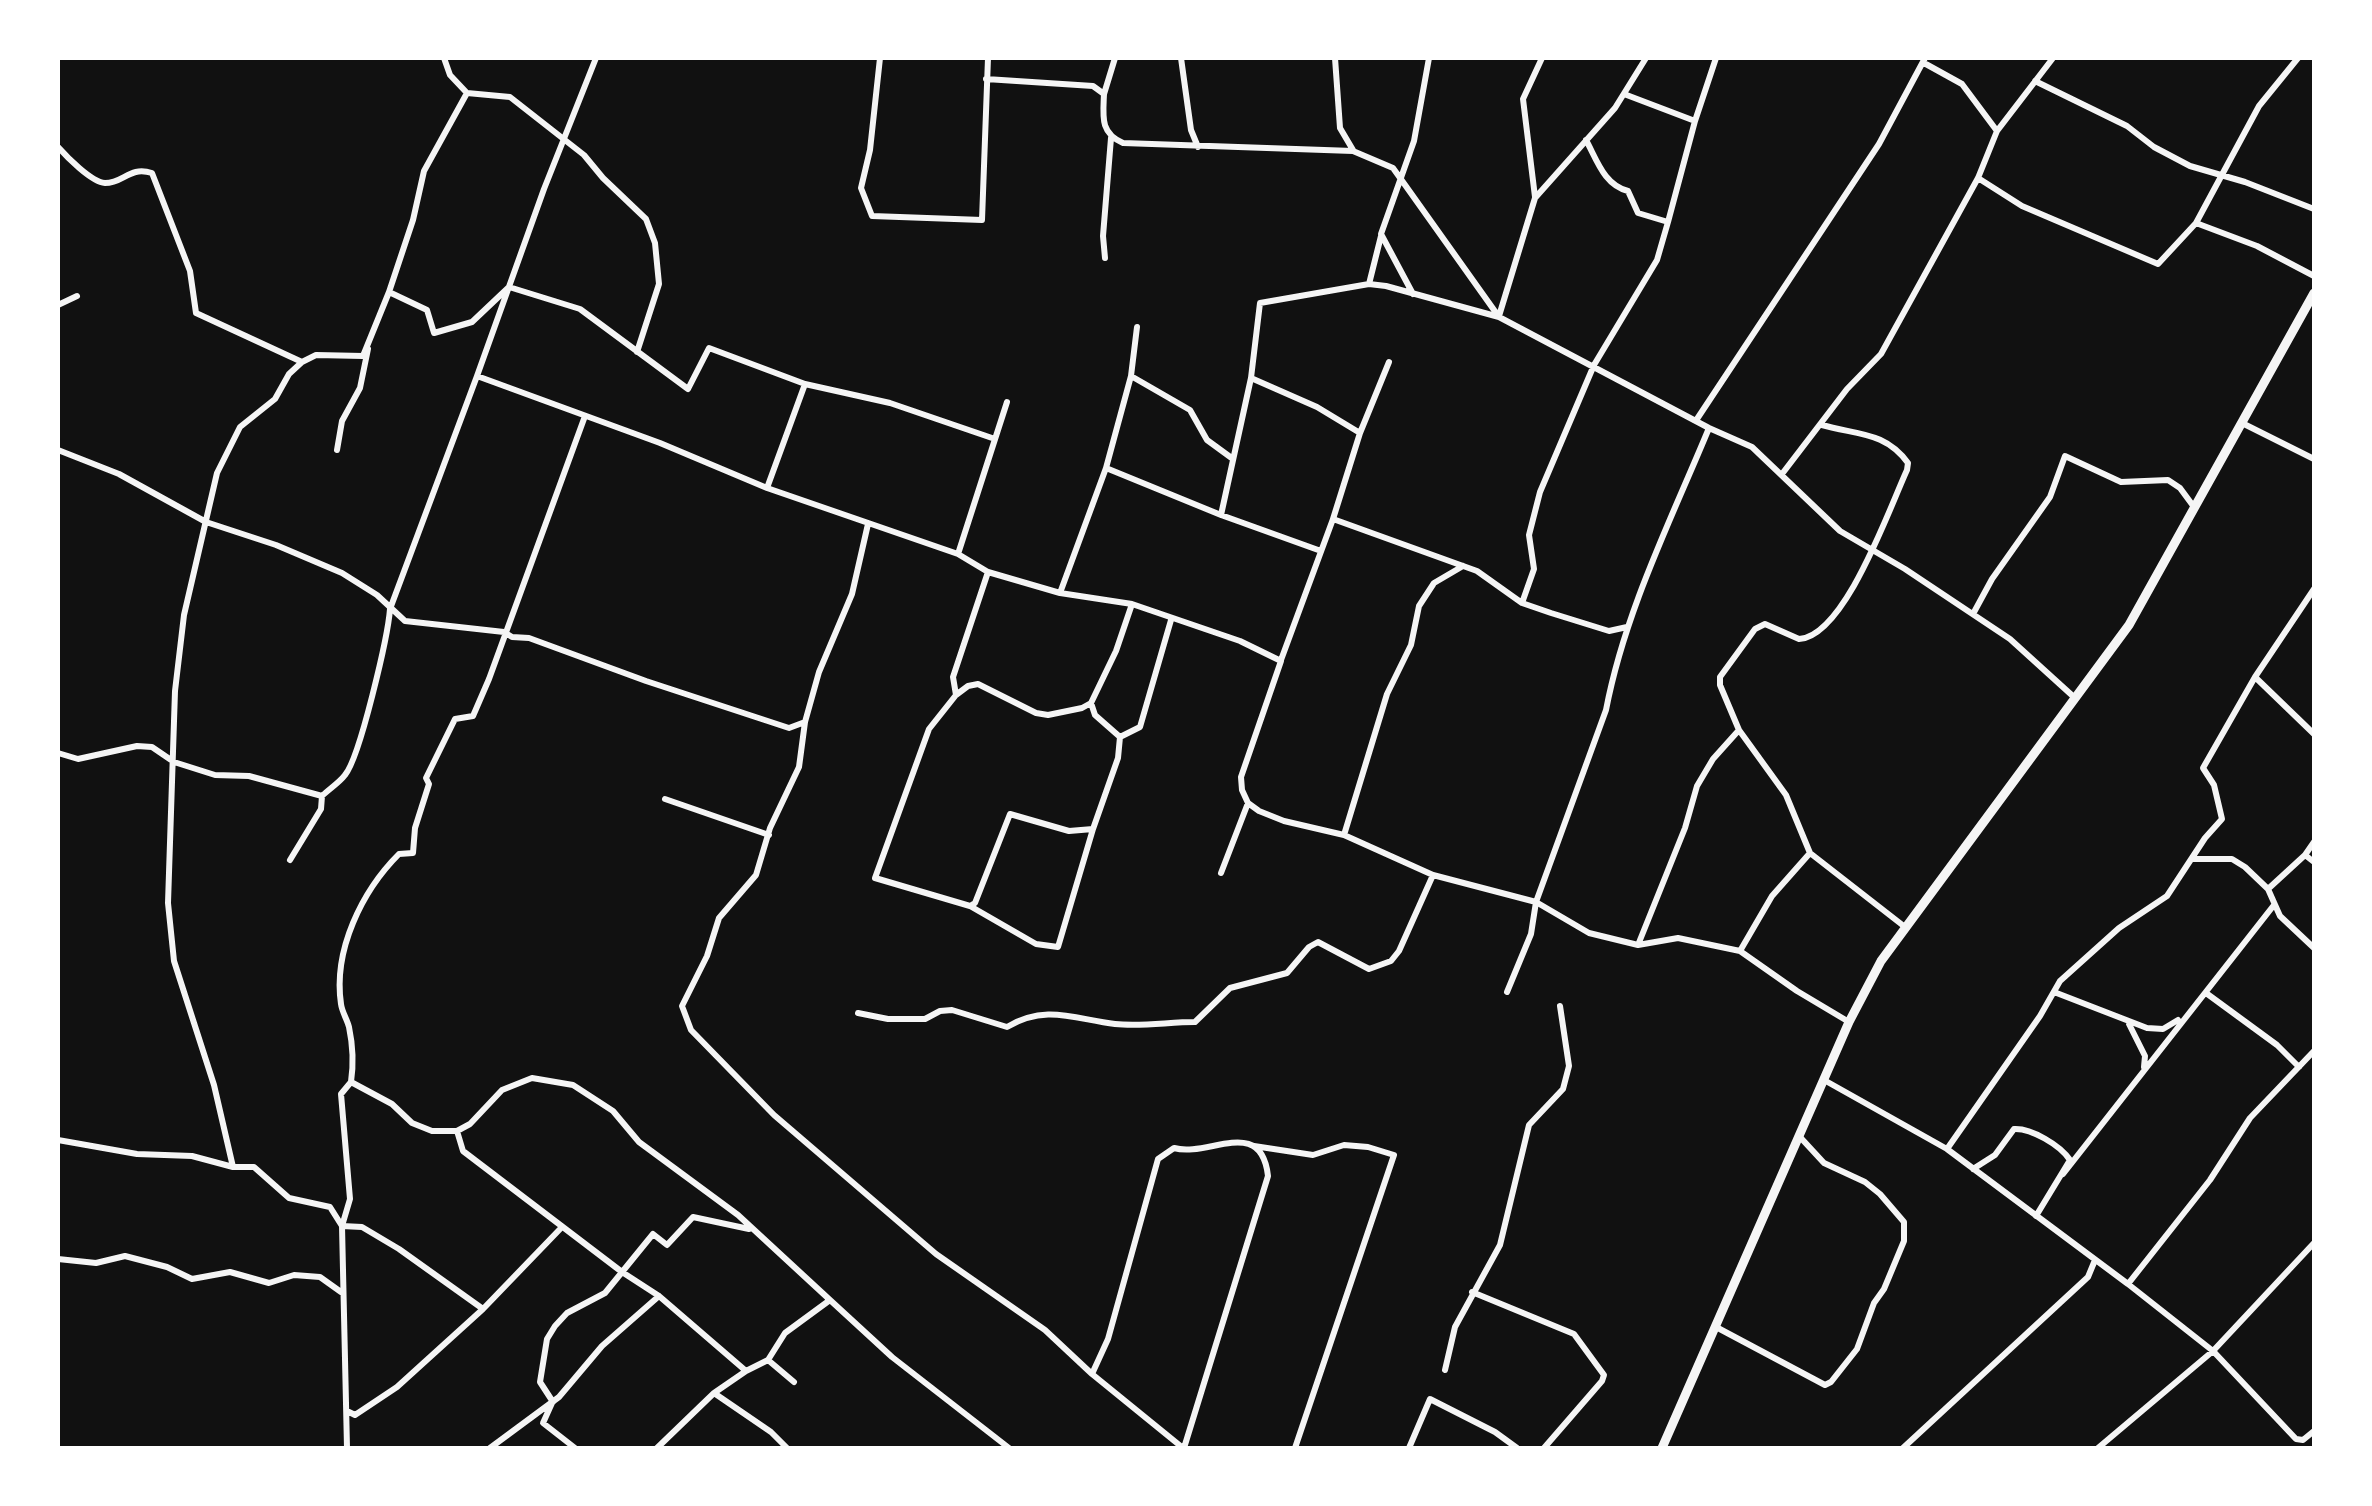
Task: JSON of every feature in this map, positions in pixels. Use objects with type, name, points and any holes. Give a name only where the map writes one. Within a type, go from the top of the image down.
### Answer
[{"type":"main road","points":[[1662,1448],[1849,1022],[1881,961],[2136,613],[2314,294]]},
{"type":"street","points":[[444,58],[450,75],[467,93],[510,98],[564,139],[646,220],[654,242],[659,284],[637,352]]},
{"type":"street","points":[[290,860],[320,810],[322,796],[347,774],[356,752],[388,632],[390,609],[596,58]]},
{"type":"street","points":[[880,58],[870,150],[861,188],[872,216],[982,220],[988,58]]},
{"type":"street","points":[[1104,258],[1111,138],[1103,121],[1104,94],[1116,58]]},
{"type":"street","points":[[1181,58],[1191,130],[1198,147]]},
{"type":"street","points":[[1335,58],[1340,128],[1353,151]]},
{"type":"street","points":[[1369,284],[1381,234],[1414,141],[1429,58]]},
{"type":"street","points":[[1499,317],[1535,198],[1523,98],[1542,58]]},
{"type":"street","points":[[1535,198],[1624,94],[1646,58]]},
{"type":"street","points":[[1522,603],[1534,569],[1529,535],[1540,492],[1594,366],[1657,260],[1716,58]]},
{"type":"street","points":[[1782,474],[1847,389],[1881,354],[1978,178],[1997,132],[2053,58]]},
{"type":"street","points":[[1978,178],[2022,206],[2158,264],[2196,222],[2259,106],[2298,58]]},
{"type":"street","points":[[1696,419],[1879,144],[1924,60],[1962,84],[1997,132]]},
{"type":"street","points":[[986,78],[1094,86],[1104,94]]},
{"type":"street","points":[[2035,81],[2127,126],[2190,166],[2314,209]]},
{"type":"street","points":[[337,450],[342,421],[360,388],[368,349],[413,220],[424,171],[467,93]]},
{"type":"street","points":[[1624,94],[1695,121]]},
{"type":"street","points":[[1182,146],[1191,130]]},
{"type":"street","points":[[1111,138],[1124,144],[1353,151],[1393,168],[1404,168]]},
{"type":"street","points":[[1586,140],[1604,176],[1628,191],[1638,213],[1668,222]]},
{"type":"street","points":[[58,147],[100,182],[139,169],[152,174],[190,271],[196,313],[302,362]]},
{"type":"street","points":[[1393,168],[1499,317]]},
{"type":"street","points":[[2196,222],[2257,246],[2314,276]]},
{"type":"street","points":[[1381,234],[1414,295]]},
{"type":"street","points":[[1220,515],[1251,378],[1260,303],[1369,284],[1499,317],[1752,447],[1840,531],[2010,640],[2076,699]]},
{"type":"street","points":[[389,292],[426,310],[434,332],[472,322],[509,287]]},
{"type":"street","points":[[509,287],[580,309],[688,390],[709,348],[804,384],[890,403],[995,439]]},
{"type":"street","points":[[232,1167],[214,1086],[174,962],[168,903],[175,691],[184,615],[217,473],[240,427],[275,399],[289,374],[302,362],[316,355],[363,356],[389,292]]},
{"type":"street","points":[[58,304],[76,296]]},
{"type":"street","points":[[1060,592],[1106,468],[1131,376],[1137,327]]},
{"type":"street","points":[[1388,362],[1360,432],[1242,777],[1242,790],[1248,802],[1284,821],[1344,835],[1434,875],[1536,902],[1589,933],[1638,945],[1678,938],[1740,951],[1849,1022]]},
{"type":"street","points":[[478,376],[767,488],[958,554],[988,572],[1060,592],[1132,604],[1240,641],[1280,660]]},
{"type":"street","points":[[1131,376],[1190,410],[1207,440],[1233,459]]},
{"type":"street","points":[[1251,378],[1360,432]]},
{"type":"street","points":[[767,488],[804,384]]},
{"type":"street","points":[[958,554],[1007,402]]},
{"type":"street","points":[[348,1448],[342,1226],[350,1199],[341,1094],[351,1082],[354,1058],[348,1022],[341,1007],[340,972],[351,927],[380,873],[399,854],[413,854],[426,778],[455,719],[473,716],[586,416]]},
{"type":"street","points":[[2242,423],[2314,460]]},
{"type":"street","points":[[1822,425],[1867,432],[1904,456],[1908,463],[1850,596],[1819,632],[1799,639],[1765,624],[1755,629],[1722,670],[1720,686],[1740,730],[1786,795],[1810,853],[1904,927]]},
{"type":"street","points":[[1507,992],[1531,934],[1536,902],[1606,710],[1636,598],[1710,428]]},
{"type":"street","points":[[58,450],[119,474],[206,522],[276,545],[342,573],[377,595],[404,621],[529,638],[788,728],[805,722]]},
{"type":"street","points":[[1973,614],[2050,497],[2066,456],[2121,482],[2168,480],[2180,488],[2194,507]]},
{"type":"street","points":[[1106,468],[1220,515],[1321,550]]},
{"type":"street","points":[[1333,519],[1477,571],[1522,603],[1609,631],[1627,627]]},
{"type":"street","points":[[868,524],[852,594],[820,672],[805,722],[799,767],[756,875],[719,918],[707,956],[682,1006],[691,1030],[774,1115],[936,1254],[1045,1330],[1092,1374],[1184,1448],[1268,1176],[1262,1155],[1252,1146],[1241,1141],[1188,1152],[1174,1148],[1158,1159],[1108,1339],[1092,1374]]},
{"type":"street","points":[[1344,835],[1387,694],[1411,645],[1419,606],[1434,583],[1463,566]]},
{"type":"street","points":[[956,695],[953,677],[988,572]]},
{"type":"street","points":[[1947,1149],[2054,992],[2091,952],[2167,896],[2204,838],[2222,820],[2214,785],[2203,768],[2314,589]]},
{"type":"street","points":[[1120,737],[1095,715],[1091,703],[1116,652],[1132,604]]},
{"type":"street","points":[[1120,737],[1140,727],[1170,620]]},
{"type":"street","points":[[2256,678],[2314,734]]},
{"type":"street","points":[[1091,703],[1048,715],[1036,713],[978,684],[956,695],[929,728],[875,878],[970,906],[1036,944],[1058,946],[1118,758],[1120,737]]},
{"type":"street","points":[[1638,945],[1685,828],[1697,786],[1713,758],[1740,730]]},
{"type":"street","points":[[58,754],[78,759],[137,746],[152,747],[174,762],[215,775],[249,776],[322,796]]},
{"type":"street","points":[[665,799],[770,835]]},
{"type":"street","points":[[1221,873],[1248,802]]},
{"type":"street","points":[[970,906],[975,903],[1010,814],[1069,831],[1094,830]]},
{"type":"street","points":[[2268,888],[2314,842]]},
{"type":"street","points":[[1740,951],[1772,896],[1810,853]]},
{"type":"street","points":[[2305,855],[2314,862]]},
{"type":"street","points":[[2192,858],[2232,859],[2268,888],[2280,916],[2314,948]]},
{"type":"street","points":[[858,1013],[925,1019],[940,1010],[952,1010],[1008,1027],[1033,1014],[1117,1024],[1195,1022],[1230,988],[1288,973],[1318,942],[1370,969],[1391,962],[1418,916],[1434,875]]},
{"type":"street","points":[[2036,1216],[2143,1069],[2274,904]]},
{"type":"street","points":[[2054,992],[2128,1022],[2164,1029],[2185,1016]]},
{"type":"street","points":[[2206,993],[2300,1066]]},
{"type":"street","points":[[1445,1370],[1454,1327],[1500,1246],[1528,1126],[1563,1089],[1569,1066],[1560,1006]]},
{"type":"street","points":[[2128,1022],[2145,1056],[2143,1069]]},
{"type":"street","points":[[2128,1284],[2210,1180],[2250,1118],[2314,1051]]},
{"type":"street","points":[[351,1082],[392,1104],[421,1128],[457,1131],[470,1124],[502,1090],[532,1078],[573,1085],[613,1111],[638,1142],[738,1215],[905,1368],[1009,1448]]},
{"type":"street","points":[[1824,1080],[1947,1149],[2128,1284],[2212,1351],[2299,1442],[2314,1431]]},
{"type":"street","points":[[1973,1169],[1995,1156],[2014,1129],[2022,1128],[2067,1154],[2070,1160],[2063,1174]]},
{"type":"street","points":[[457,1131],[463,1151],[659,1296],[746,1371]]},
{"type":"street","points":[[1716,1327],[1825,1385],[1857,1349],[1874,1302],[1884,1289],[1904,1241],[1904,1222],[1880,1194],[1824,1162],[1800,1137]]},
{"type":"street","points":[[58,1140],[137,1154],[192,1156],[232,1167],[254,1167],[289,1198],[330,1207],[342,1226]]},
{"type":"street","points":[[1252,1146],[1313,1155],[1344,1145],[1394,1155],[1295,1448]]},
{"type":"street","points":[[553,1402],[540,1382],[547,1338],[567,1313],[606,1294],[653,1234],[667,1246],[693,1217],[752,1230]]},
{"type":"street","points":[[342,1226],[374,1234],[483,1309]]},
{"type":"street","points":[[347,1411],[354,1415],[397,1387],[483,1309],[562,1227]]},
{"type":"street","points":[[2098,1448],[2212,1351],[2314,1243]]},
{"type":"street","points":[[58,1259],[96,1262],[126,1256],[192,1279],[230,1272],[269,1283],[294,1275],[320,1277],[342,1292]]},
{"type":"street","points":[[1903,1448],[2088,1277],[2095,1260]]},
{"type":"street","points":[[1472,1292],[1574,1334],[1604,1375],[1544,1448]]},
{"type":"street","points":[[490,1448],[553,1402],[602,1346],[659,1296]]},
{"type":"street","points":[[657,1448],[714,1393],[768,1360],[785,1333],[830,1300]]},
{"type":"street","points":[[768,1360],[794,1382]]},
{"type":"street","points":[[714,1393],[788,1448]]},
{"type":"street","points":[[1408,1448],[1430,1399],[1496,1432],[1518,1448]]},
{"type":"street","points":[[553,1402],[544,1423],[575,1448]]}]
